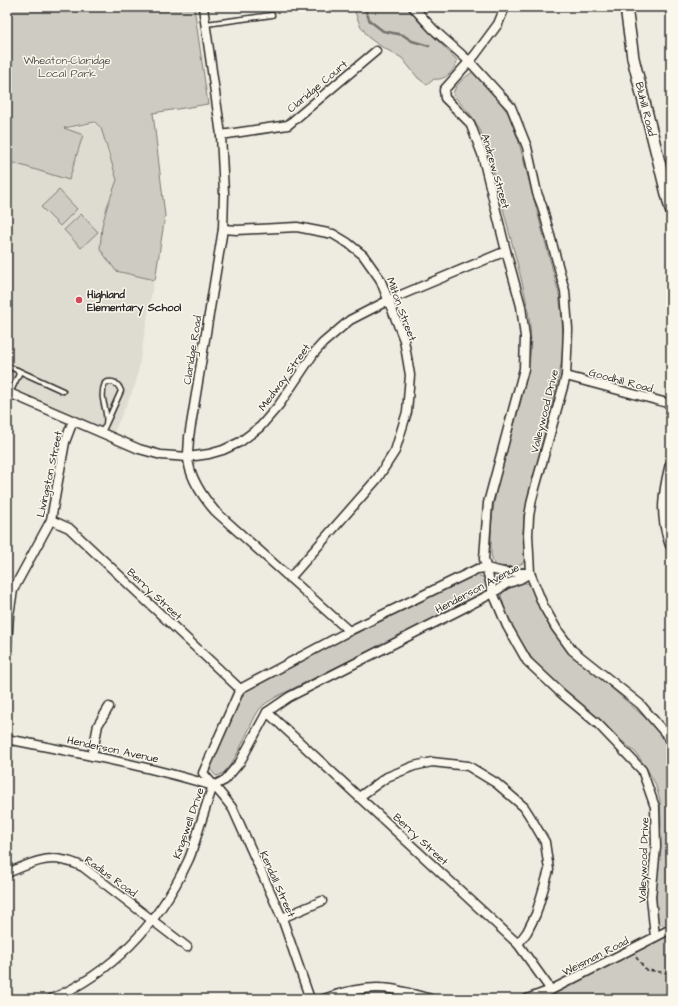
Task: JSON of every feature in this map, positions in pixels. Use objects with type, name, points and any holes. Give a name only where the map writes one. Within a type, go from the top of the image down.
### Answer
[{"type":"street","name":"Claridge Road","points":[[203,7],[221,135],[224,193],[223,229],[189,437],[188,457],[194,479],[206,500],[215,511],[349,631]]},
{"type":"street","name":"Valleywood Drive","points":[[413,7],[433,28],[470,62],[511,107],[527,147],[536,194],[542,206],[565,291],[568,329],[566,376],[532,499],[528,535],[530,573],[543,605],[556,628],[572,650],[640,704],[671,740]]},
{"type":"street","name":"Andrew Street","points":[[505,7],[498,24],[470,62],[444,90],[445,98],[470,124],[482,154],[506,251]]},
{"type":"street","name":"Bluhill Road","points":[[626,7],[633,58],[668,185],[671,210]]},
{"type":"street","name":"Claridge Court","points":[[221,135],[288,125],[376,51]]},
{"type":"street","name":"Milton Street","points":[[223,229],[237,230],[297,227],[333,234],[348,242],[363,255],[380,279],[404,340],[410,375],[407,412],[395,451],[377,479],[290,578]]},
{"type":"street","name":"Valleywood Drive","points":[[506,251],[522,306],[525,337],[524,369],[488,503],[484,559],[493,593],[507,626],[527,661],[561,693],[598,724],[642,770],[655,807],[656,847],[651,897],[655,937]]},
{"type":"street","name":"Medway Street","points":[[9,392],[139,449],[162,455],[188,457],[209,454],[223,450],[240,442],[260,427],[279,405],[314,353],[323,343],[350,320],[389,300],[506,251]]},
{"type":"street","name":"Goodhill Road","points":[[566,376],[671,404]]},
{"type":"street","name":"Livingston Street","points":[[7,644],[9,615],[13,590],[51,520],[65,442],[73,421]]},
{"type":"street","points":[[671,466],[665,488],[664,510],[666,528],[671,544]]},
{"type":"street","name":"Berry Street","points":[[51,520],[69,528],[240,688]]},
{"type":"street","name":"Henderson Avenue","points":[[240,688],[349,631],[477,569],[486,568],[503,572],[530,573]]},
{"type":"street","name":"Henderson Avenue","points":[[7,739],[176,774],[213,786],[225,780],[240,762],[267,712],[289,697],[530,573]]},
{"type":"street","points":[[213,786],[203,773],[240,688]]},
{"type":"street","points":[[92,756],[98,725],[109,708]]},
{"type":"street","name":"Berry Street","points":[[267,712],[518,944],[551,990]]},
{"type":"street","points":[[359,797],[387,777],[414,766],[432,762],[468,766],[496,783],[524,808],[545,842],[549,870],[536,914],[527,932],[518,944]]},
{"type":"street","name":"Kendall Street","points":[[213,786],[225,796],[233,809],[282,918],[310,999]]},
{"type":"street","name":"Kingswell Drive","points":[[51,999],[83,983],[126,951],[153,921],[170,896],[189,860],[213,786]]},
{"type":"street","name":"Radius Road","points":[[7,873],[37,861],[49,859],[63,860],[83,867],[187,947]]},
{"type":"street","points":[[282,918],[322,901]]},
{"type":"street","name":"Weisman Road","points":[[527,999],[551,990],[671,929]]},
{"type":"street","points":[[324,999],[338,994],[373,988],[391,989],[431,999]]},
{"type":"lane","points":[[205,24],[272,15]]},
{"type":"lane","points":[[7,366],[63,391]]},
{"type":"lane","points":[[9,392],[19,374],[16,370]]},
{"type":"lane","points":[[101,433],[106,424],[121,391],[119,385],[113,382],[105,384],[102,389],[106,413],[106,424]]},
{"type":"path","points":[[636,957],[646,970],[669,973],[671,976]]},
{"type":"shaded area","name":"Highland Elementary School","points":[[153,113],[165,216],[136,383],[114,432],[101,433],[7,390],[7,140]]},
{"type":"green space","name":"Wheaton-Claridge Local Park","points":[[7,7],[194,7],[208,104],[153,113],[165,216],[155,280],[116,271],[100,249],[102,226],[117,180],[101,128],[95,122],[64,128],[83,135],[69,180],[7,161]]},
{"type":"green space","points":[[353,7],[408,7],[419,22],[457,60],[455,67],[446,77],[434,79],[427,85],[418,78],[402,58],[369,38],[360,25]]},
{"type":"green space","points":[[473,72],[508,113],[518,139],[559,294],[562,315],[563,345],[559,376],[524,515],[523,535],[525,558],[523,563],[515,567],[495,566],[493,563],[491,549],[492,516],[501,470],[521,402],[526,379],[530,356],[530,328],[523,285],[485,141],[471,115],[453,95],[455,88],[463,79]]},
{"type":"green space","points":[[59,190],[77,209],[60,226],[41,207]]},
{"type":"green space","points":[[81,214],[98,232],[81,248],[64,230]]},
{"type":"green space","points":[[480,576],[485,578],[487,587],[485,592],[481,595],[276,697],[265,704],[259,710],[240,748],[228,767],[216,776],[210,769],[212,760],[241,695],[245,690],[318,652],[471,577]]},
{"type":"green space","points":[[528,583],[530,585],[550,628],[566,648],[658,729],[671,745],[671,924],[663,926],[657,920],[656,890],[661,824],[660,800],[655,783],[636,753],[563,691],[536,665],[506,614],[501,595],[511,587]]},
{"type":"green space","points":[[671,934],[671,999],[527,999],[655,937]]},
{"type":"waterway","points":[[364,7],[370,21],[383,31],[403,35],[412,41],[429,46]]},
{"type":"place","name":"Highland Elementary School","points":[[79,300]]}]
